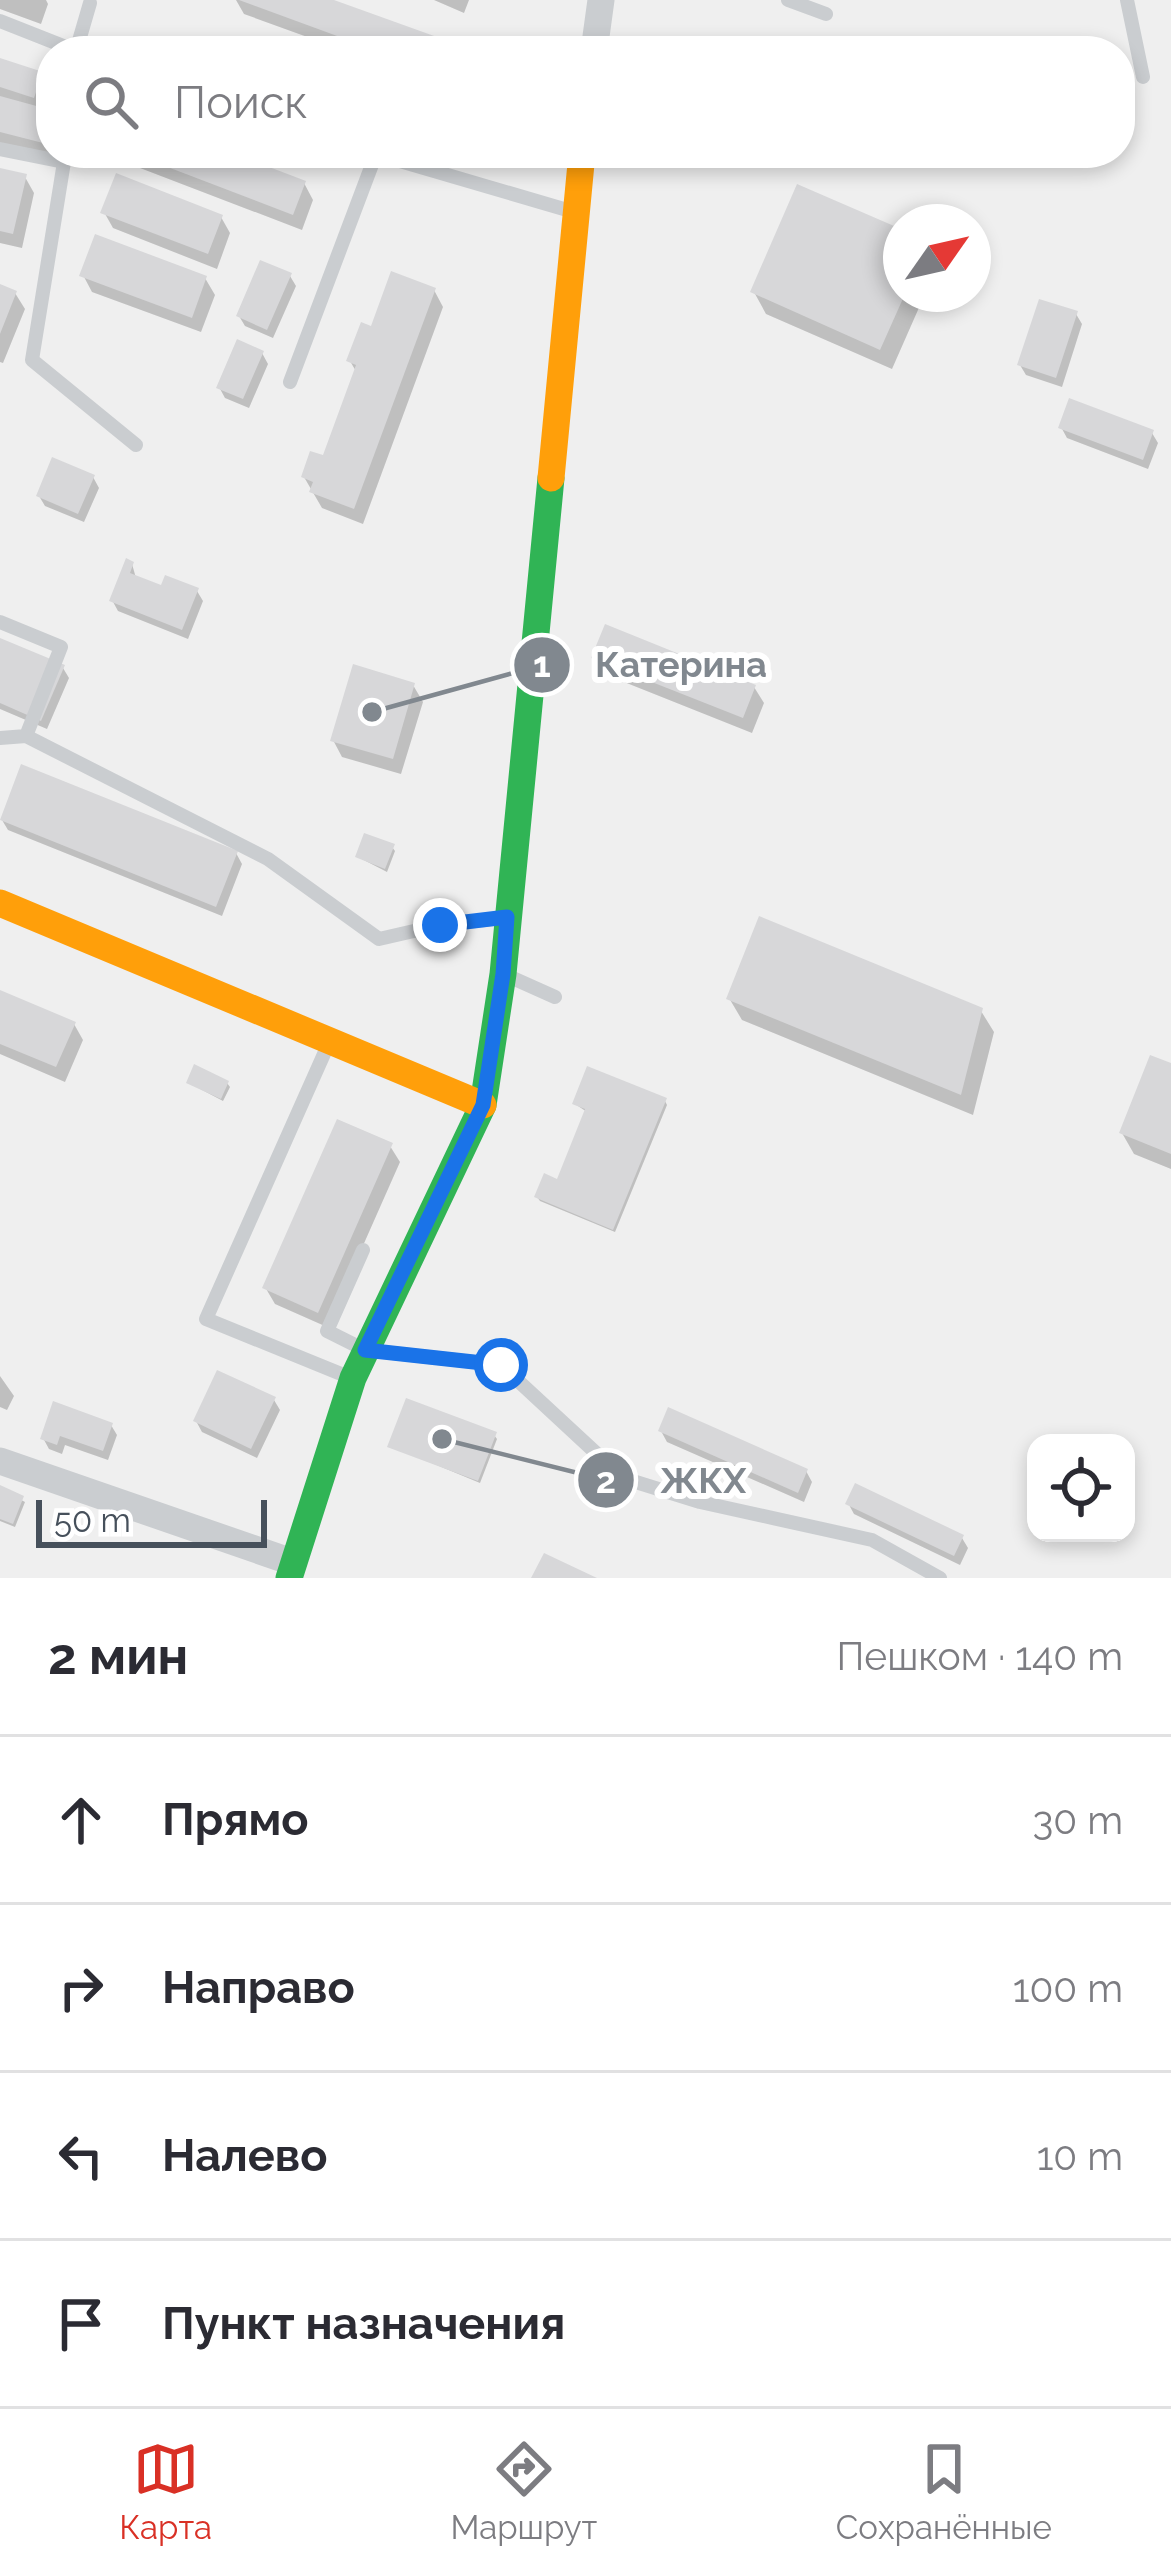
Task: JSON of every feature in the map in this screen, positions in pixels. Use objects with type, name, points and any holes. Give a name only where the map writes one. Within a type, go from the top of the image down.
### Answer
[{"type":"street","points":[[596,36],[601,0]]},
{"type":"street","points":[[0,1461],[290,1570],[352,1378],[483,1105],[503,974],[580,168]]},
{"type":"street","points":[[0,903],[483,1105]]},
{"type":"lane","points":[[788,0],[826,14]]},
{"type":"lane","points":[[1127,0],[1135,36]]},
{"type":"lane","points":[[80,36],[91,1]]},
{"type":"lane","points":[[0,21],[38,36]]},
{"type":"lane","points":[[1135,38],[1143,76]]},
{"type":"lane","points":[[0,149],[36,154]]},
{"type":"lane","points":[[63,168],[32,360],[136,445]]},
{"type":"lane","points":[[290,382],[371,168]]},
{"type":"lane","points":[[424,168],[574,212]]},
{"type":"lane","points":[[0,622],[62,647],[26,736]]},
{"type":"lane","points":[[0,738],[26,736],[268,860],[379,939],[507,917]]},
{"type":"lane","points":[[503,974],[555,997]]},
{"type":"lane","points":[[330,1040],[206,1319],[352,1378]]},
{"type":"lane","points":[[363,1250],[328,1331],[365,1350],[501,1365],[623,1478],[700,1502],[872,1540],[940,1578]]},
{"type":"building","points":[[239,0],[334,0],[434,36],[337,36]]},
{"type":"building","points":[[0,58],[36,70],[34,98],[0,87]]},
{"type":"building","points":[[0,96],[36,106],[36,141],[0,132]]},
{"type":"building","points":[[0,168],[27,174],[13,234],[0,231]]},
{"type":"building","points":[[170,168],[272,168],[306,181],[293,215]]},
{"type":"building","points":[[116,173],[223,215],[208,254],[100,213]]},
{"type":"building","points":[[797,184],[883,221],[883,312],[897,312],[880,350],[750,292]]},
{"type":"building","points":[[95,234],[207,276],[192,318],[79,276]]},
{"type":"building","points":[[260,260],[292,273],[267,330],[236,316]]},
{"type":"building","points":[[391,271],[436,288],[354,509],[309,492],[313,482],[301,477],[310,451],[323,455],[356,365],[346,361],[361,322],[371,326]]},
{"type":"building","points":[[0,284],[17,291],[0,334]]},
{"type":"building","points":[[1039,299],[1078,311],[1056,378],[1017,365]]},
{"type":"building","points":[[237,339],[264,351],[243,399],[216,388]]},
{"type":"building","points":[[1069,398],[1154,430],[1143,460],[1058,428]]},
{"type":"building","points":[[52,457],[95,475],[78,514],[36,496]]},
{"type":"building","points":[[126,558],[134,562],[130,573],[161,585],[165,575],[199,588],[182,630],[109,601]]},
{"type":"building","points":[[605,624],[756,685],[743,718],[591,658]]},
{"type":"building","points":[[0,638],[65,665],[41,721],[0,703]]},
{"type":"building","points":[[353,664],[415,683],[393,759],[330,741]]},
{"type":"building","points":[[21,764],[238,851],[216,907],[0,820]]},
{"type":"building","points":[[364,833],[395,844],[385,869],[355,857]]},
{"type":"building","points":[[759,916],[983,1008],[961,1095],[726,999]]},
{"type":"building","points":[[0,990],[76,1022],[56,1067],[0,1044]]},
{"type":"building","points":[[1150,1055],[1171,1063],[1171,1154],[1119,1133]]},
{"type":"building","points":[[194,1064],[229,1081],[221,1099],[186,1083]]},
{"type":"building","points":[[587,1066],[667,1098],[613,1230],[534,1197],[544,1173],[557,1179],[585,1109],[572,1104]]},
{"type":"building","points":[[337,1119],[393,1143],[318,1313],[262,1288]]},
{"type":"building","points":[[217,1370],[276,1397],[251,1449],[193,1421]]},
{"type":"building","points":[[406,1398],[497,1432],[478,1481],[387,1447]]},
{"type":"building","points":[[53,1401],[113,1423],[103,1451],[60,1436],[57,1445],[40,1439]]},
{"type":"building","points":[[668,1407],[808,1469],[798,1493],[658,1431]]},
{"type":"building","points":[[855,1483],[964,1535],[954,1556],[845,1504]]},
{"type":"building","points":[[0,1485],[24,1496],[13,1524],[0,1519]]},
{"type":"building","points":[[544,1553],[597,1578],[531,1578]]},
{"type":"traffic: fast","points":[[289,1578],[353,1378],[483,1105],[503,974],[551,478]]},
{"type":"traffic: slow","points":[[551,478],[581,168]]},
{"type":"traffic: slow","points":[[0,903],[483,1105]]},
{"type":"place","name":"Катерина","points":[[372,712]]},
{"type":"place","name":"ЖКХ","points":[[442,1439]]},
{"type":"route","points":[[440,925],[507,917],[483,1105],[365,1350],[501,1365]]}]
